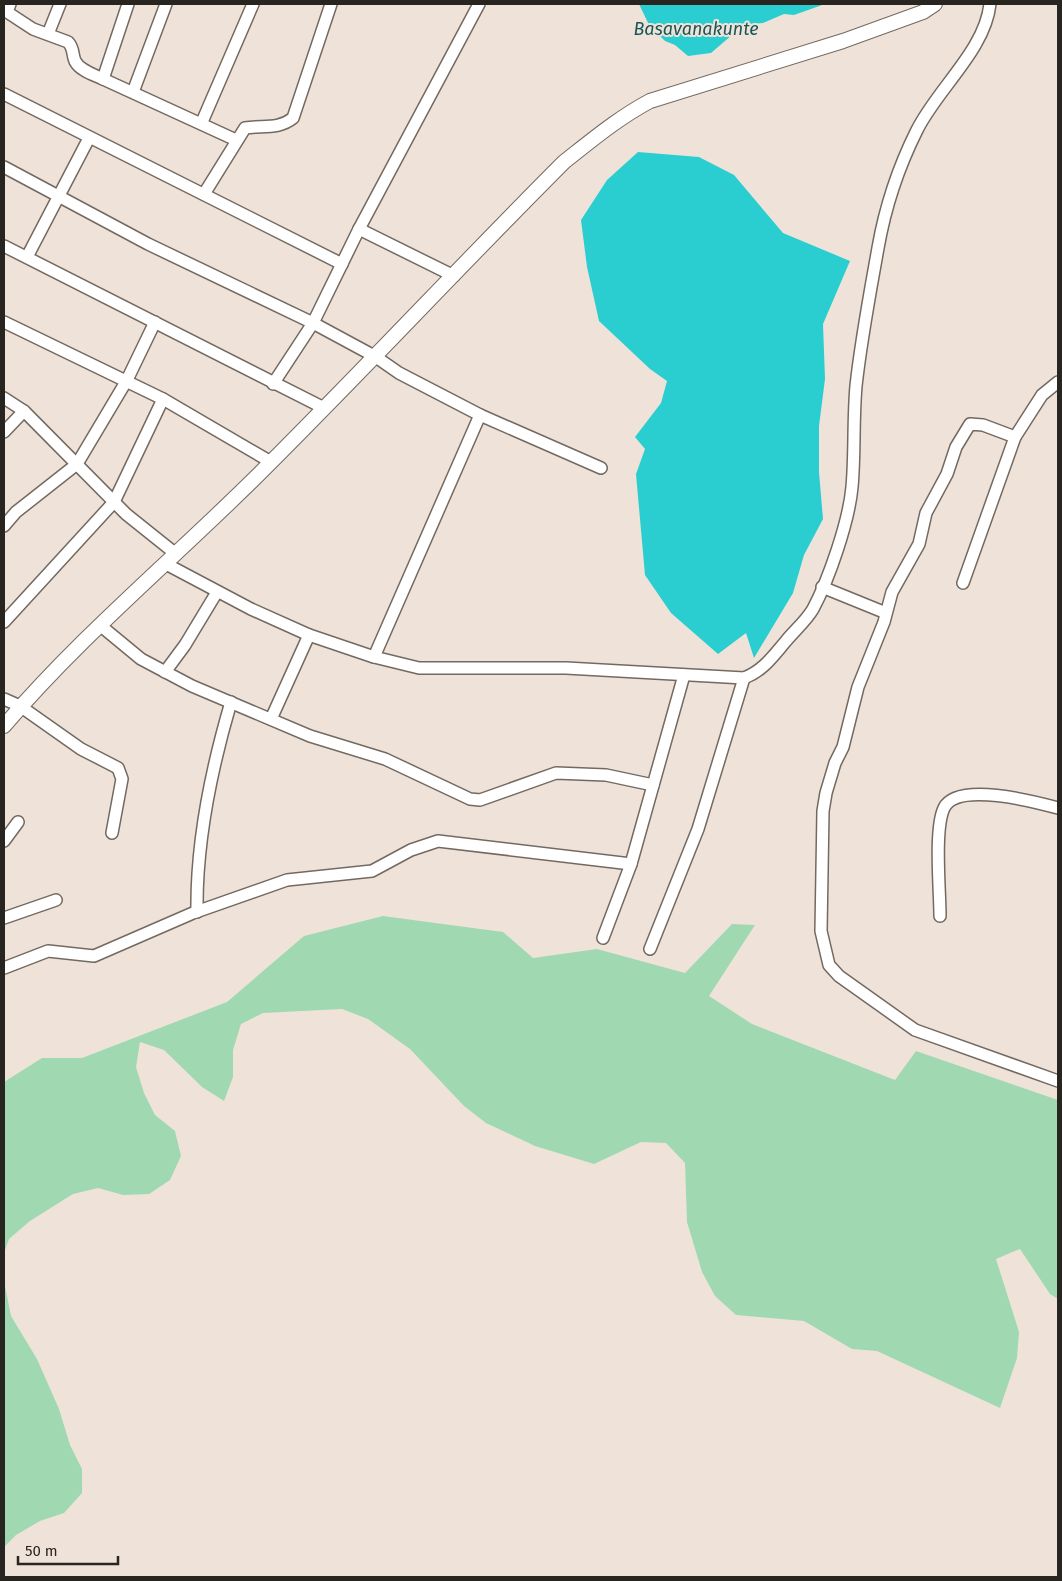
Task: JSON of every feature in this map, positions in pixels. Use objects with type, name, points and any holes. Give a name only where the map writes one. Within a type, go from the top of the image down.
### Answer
[{"type":"street","points":[[48,34],[60,4]]},
{"type":"street","points":[[104,79],[128,4]]},
{"type":"street","points":[[133,92],[166,4]]},
{"type":"street","points":[[202,122],[253,4]]},
{"type":"street","points":[[204,194],[245,128],[276,127],[286,124],[292,118],[331,4]]},
{"type":"street","points":[[273,384],[313,323],[359,229],[479,4]]},
{"type":"street","points":[[4,726],[20,706],[376,356],[564,162],[625,114],[650,101],[681,90],[881,28],[923,12],[934,4]]},
{"type":"street","points":[[166,564],[216,592],[309,635],[374,657],[419,668],[566,668],[744,678],[755,674],[812,611],[846,520],[852,490],[856,384],[878,247],[888,203],[917,129],[942,90],[975,46],[989,15],[990,4]]},
{"type":"street","points":[[7,9],[34,29],[72,47],[76,62],[81,68],[202,122],[236,140]]},
{"type":"street","points":[[4,94],[342,264]]},
{"type":"street","points":[[27,257],[90,138]]},
{"type":"street","points":[[4,167],[148,244],[313,323],[376,356],[399,373],[480,415],[600,468]]},
{"type":"street","points":[[359,229],[454,276]]},
{"type":"street","points":[[4,246],[273,384],[324,408]]},
{"type":"street","points":[[4,322],[127,380],[270,462]]},
{"type":"street","points":[[4,526],[16,512],[77,464],[127,380],[155,322]]},
{"type":"street","points":[[963,583],[1015,438],[1042,395],[1058,382]]},
{"type":"street","points":[[4,398],[24,410],[114,502],[176,554]]},
{"type":"street","points":[[4,622],[114,502],[163,399]]},
{"type":"street","points":[[4,432],[24,410]]},
{"type":"street","points":[[374,657],[480,415]]},
{"type":"street","points":[[1015,438],[983,425],[970,424],[956,447],[948,474],[926,513],[918,544],[892,592],[858,687],[843,747],[835,764],[826,793],[823,830],[821,931],[829,965],[839,976],[915,1030],[1058,1081]]},
{"type":"street","points":[[822,588],[886,613]]},
{"type":"street","points":[[165,672],[185,645],[216,592]]},
{"type":"street","points":[[101,626],[141,659],[165,672],[310,736],[385,759],[470,799],[480,800],[556,773],[606,775],[653,785]]},
{"type":"street","points":[[271,719],[309,635]]},
{"type":"street","points":[[603,938],[631,864],[684,675]]},
{"type":"street","points":[[650,949],[698,829],[744,678]]},
{"type":"street","points":[[4,699],[20,706],[63,738],[118,768],[122,779],[112,833]]},
{"type":"street","points":[[198,912],[199,858],[210,783],[231,702]]},
{"type":"street","points":[[940,916],[940,822],[945,806],[954,797],[966,795],[1013,797],[1058,808]]},
{"type":"street","points":[[4,841],[18,822]]},
{"type":"street","points":[[4,968],[48,951],[94,956],[198,912],[287,880],[372,871],[411,850],[438,841],[631,864]]},
{"type":"street","points":[[4,918],[56,900]]},
{"type":"green space","points":[[383,916],[503,932],[533,958],[597,949],[685,973],[732,924],[755,925],[709,996],[752,1024],[895,1080],[916,1051],[1058,1100],[1058,1299],[1050,1294],[1020,1249],[996,1259],[1019,1332],[1017,1358],[1000,1408],[877,1351],[852,1349],[804,1321],[736,1315],[715,1296],[702,1272],[687,1222],[685,1163],[666,1143],[641,1142],[594,1164],[535,1146],[486,1123],[464,1106],[410,1049],[368,1019],[342,1009],[263,1013],[241,1024],[233,1050],[233,1077],[224,1101],[202,1087],[164,1050],[140,1042],[136,1067],[144,1093],[155,1115],[175,1131],[181,1156],[170,1180],[149,1194],[123,1195],[98,1188],[73,1194],[30,1221],[9,1239],[4,1253],[4,1082],[42,1058],[82,1058],[227,1002],[304,936]]},
{"type":"green space","points":[[4,1281],[11,1316],[37,1359],[59,1409],[70,1445],[82,1469],[82,1493],[64,1513],[40,1521],[16,1535],[4,1547]]},
{"type":"water","name":"Basavanakunte","points":[[639,4],[825,4],[794,15],[784,14],[763,23],[752,24],[732,35],[711,53],[688,56],[675,45],[665,41],[649,25]]},
{"type":"water","points":[[638,152],[699,157],[734,175],[783,233],[850,261],[823,324],[825,379],[819,426],[819,472],[823,519],[804,555],[793,593],[754,658],[746,633],[718,654],[671,613],[645,575],[636,474],[645,449],[635,437],[661,403],[667,381],[650,369],[599,321],[587,267],[581,220],[607,180]]}]
